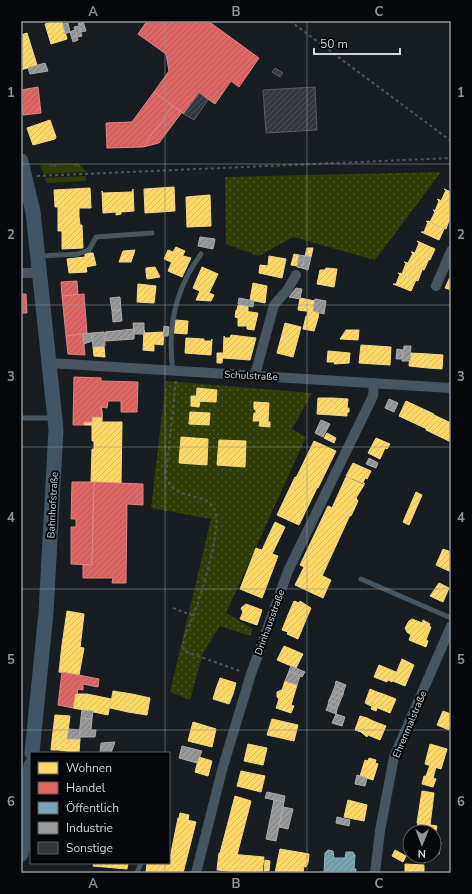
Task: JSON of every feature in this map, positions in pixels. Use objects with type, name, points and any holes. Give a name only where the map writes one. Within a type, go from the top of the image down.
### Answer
[{"type":"main road","name":"Bahnhofstraße","points":[[21,161],[26,176],[33,212],[56,429],[46,613],[32,752]]},
{"type":"main road","points":[[21,854],[24,838],[27,790],[30,771]]},
{"type":"street","points":[[436,286],[451,251]]},
{"type":"street","points":[[21,273],[40,273]]},
{"type":"street","points":[[255,375],[274,305],[288,289],[296,275]]},
{"type":"street","name":"Schulstraße","points":[[50,363],[451,388]]},
{"type":"street","name":"Drinhausstraße","points":[[196,873],[222,770],[250,674],[288,571],[373,396],[374,383]]},
{"type":"street","name":"Ehrenmalstraße","points":[[375,873],[380,831],[394,757],[451,626]]},
{"type":"lane","points":[[38,256],[78,254],[89,250],[96,237],[152,233]]},
{"type":"lane","points":[[175,371],[170,352],[175,305],[189,273],[201,254]]},
{"type":"lane","points":[[21,418],[55,418]]},
{"type":"lane","points":[[361,579],[451,618]]},
{"type":"path","points":[[290,21],[451,141]]},
{"type":"path","points":[[26,176],[451,158]]},
{"type":"path","points":[[175,371],[166,476],[168,484],[172,489],[207,501],[215,510],[216,522],[209,565],[194,616],[182,642],[184,651],[250,674]]},
{"type":"path","points":[[173,608],[194,616]]},
{"type":"green space","points":[[78,163],[87,172],[44,174],[40,165]]},
{"type":"green space","points":[[441,172],[375,260],[293,237],[259,256],[226,244],[225,177]]},
{"type":"green space","points":[[86,176],[86,181],[47,183],[45,178]]},
{"type":"green space","points":[[166,381],[312,393],[292,429],[306,437],[226,613],[253,629],[250,636],[220,626],[203,653],[190,700],[170,692],[211,519],[151,508]]},
{"type":"building: Wohnen","points":[[62,21],[67,39],[51,44],[45,24]]},
{"type":"building: Wohnen","points":[[27,33],[37,65],[21,70],[21,35]]},
{"type":"building: Wohnen","points":[[50,120],[56,137],[55,139],[33,145],[27,128]]},
{"type":"building: Wohnen","points":[[174,187],[175,211],[145,213],[144,189]]},
{"type":"building: Wohnen","points":[[90,188],[91,208],[79,208],[79,216],[58,217],[58,207],[55,207],[54,190]]},
{"type":"building: Wohnen","points":[[133,189],[134,211],[121,212],[121,214],[116,215],[116,212],[103,213],[102,191],[103,193],[132,192]]},
{"type":"building: Wohnen","points":[[444,189],[451,192],[451,205],[441,201],[446,190]]},
{"type":"building: Wohnen","points":[[210,195],[211,226],[187,227],[186,197]]},
{"type":"building: Wohnen","points":[[437,199],[451,205],[450,218],[435,211],[439,201]]},
{"type":"building: Wohnen","points":[[433,210],[450,218],[446,229],[430,222],[435,212]]},
{"type":"building: Wohnen","points":[[79,216],[80,225],[82,225],[83,248],[62,249],[62,231],[58,231],[58,217]]},
{"type":"building: Wohnen","points":[[426,221],[444,229],[439,240],[421,232],[424,232],[428,222]]},
{"type":"building: Wohnen","points":[[417,241],[435,249],[430,260],[412,252],[415,253],[419,243]]},
{"type":"building: Wohnen","points":[[176,247],[185,251],[182,257],[173,252]]},
{"type":"building: Wohnen","points":[[307,248],[313,248],[311,257],[305,256]]},
{"type":"building: Wohnen","points":[[135,250],[131,262],[119,262],[123,251]]},
{"type":"building: Wohnen","points":[[168,250],[175,253],[171,262],[164,259]]},
{"type":"building: Wohnen","points":[[411,252],[429,259],[424,270],[406,263],[408,263],[413,253]]},
{"type":"building: Wohnen","points":[[85,253],[93,253],[96,265],[86,267],[87,272],[69,273],[67,259],[85,257]]},
{"type":"building: Wohnen","points":[[175,254],[191,258],[182,277],[168,271]]},
{"type":"building: Wohnen","points":[[294,254],[299,255],[297,266],[291,265]]},
{"type":"building: Wohnen","points":[[269,256],[286,259],[282,278],[259,273],[260,265],[268,266]]},
{"type":"building: Wohnen","points":[[404,262],[422,270],[418,281],[402,274],[406,263]]},
{"type":"building: Wohnen","points":[[155,267],[159,275],[154,278],[151,272],[146,272],[146,268]]},
{"type":"building: Wohnen","points":[[202,267],[218,274],[208,295],[193,288]]},
{"type":"building: Wohnen","points":[[326,268],[337,269],[334,287],[317,284],[320,270],[325,270]]},
{"type":"building: Wohnen","points":[[146,272],[151,272],[154,278],[147,279]]},
{"type":"building: Wohnen","points":[[398,273],[416,280],[411,291],[393,284],[396,284],[400,274]]},
{"type":"building: Wohnen","points":[[451,277],[451,290],[445,288]]},
{"type":"building: Wohnen","points":[[253,283],[267,286],[265,303],[250,300]]},
{"type":"building: Wohnen","points":[[138,284],[156,286],[154,303],[137,302]]},
{"type":"building: Wohnen","points":[[200,291],[208,295],[209,293],[214,295],[211,301],[196,300]]},
{"type":"building: Wohnen","points":[[300,298],[315,301],[313,312],[298,310]]},
{"type":"building: Wohnen","points":[[238,305],[248,306],[248,311],[237,310]]},
{"type":"building: Wohnen","points":[[236,310],[258,313],[254,330],[247,329],[247,326],[238,326],[238,318],[235,317]]},
{"type":"building: Wohnen","points":[[308,311],[319,312],[318,318],[307,316]]},
{"type":"building: Wohnen","points":[[306,316],[318,318],[314,331],[303,329]]},
{"type":"building: Wohnen","points":[[175,320],[188,321],[187,334],[174,333]]},
{"type":"building: Wohnen","points":[[285,323],[301,327],[297,342],[281,338]]},
{"type":"building: Wohnen","points":[[144,330],[145,333],[164,332],[163,345],[154,344],[154,351],[143,350]]},
{"type":"building: Wohnen","points":[[346,330],[359,330],[358,340],[340,339]]},
{"type":"building: Wohnen","points":[[231,335],[256,338],[250,360],[223,358],[224,336],[225,338],[230,338]]},
{"type":"building: Wohnen","points":[[186,338],[204,339],[204,341],[211,341],[212,339],[211,355],[185,353]]},
{"type":"building: Wohnen","points":[[281,338],[297,342],[293,357],[277,353]]},
{"type":"building: Wohnen","points":[[361,345],[391,347],[390,365],[359,363]]},
{"type":"building: Wohnen","points":[[104,346],[105,357],[94,356],[93,347]]},
{"type":"building: Wohnen","points":[[328,351],[350,353],[349,363],[334,364],[335,362],[327,362]]},
{"type":"building: Wohnen","points":[[217,353],[223,353],[222,363],[217,363]]},
{"type":"building: Wohnen","points":[[410,353],[429,354],[428,368],[409,366]]},
{"type":"building: Wohnen","points":[[429,354],[443,355],[442,369],[428,368]]},
{"type":"building: Wohnen","points":[[197,388],[217,390],[216,402],[196,401]]},
{"type":"building: Wohnen","points":[[191,396],[197,396],[196,401],[200,401],[199,407],[191,406]]},
{"type":"building: Wohnen","points":[[318,398],[333,398],[332,415],[317,414]]},
{"type":"building: Wohnen","points":[[333,398],[348,399],[347,408],[349,408],[349,412],[347,412],[347,416],[332,415]]},
{"type":"building: Wohnen","points":[[406,401],[434,414],[427,429],[399,416]]},
{"type":"building: Wohnen","points":[[254,402],[269,403],[268,421],[253,421],[254,413],[256,413],[256,410],[254,409]]},
{"type":"building: Wohnen","points":[[190,412],[210,413],[209,425],[189,424]]},
{"type":"building: Wohnen","points":[[434,415],[451,423],[451,442],[426,430]]},
{"type":"building: Wohnen","points":[[92,417],[102,417],[102,425],[84,425],[84,422],[92,422]]},
{"type":"building: Wohnen","points":[[260,421],[270,422],[270,427],[259,426]]},
{"type":"building: Wohnen","points":[[102,422],[122,422],[121,483],[91,482],[92,449],[94,449],[94,441],[92,441],[92,424],[102,425]]},
{"type":"building: Wohnen","points":[[327,433],[336,438],[334,443],[324,438]]},
{"type":"building: Wohnen","points":[[181,437],[208,439],[207,465],[179,463]]},
{"type":"building: Wohnen","points":[[376,438],[390,444],[387,449],[385,448],[380,459],[368,453]]},
{"type":"building: Wohnen","points":[[219,440],[246,441],[245,467],[217,465]]},
{"type":"building: Wohnen","points":[[314,441],[336,451],[318,488],[296,478]]},
{"type":"building: Wohnen","points":[[353,463],[371,471],[367,479],[365,478],[363,483],[365,484],[346,476]]},
{"type":"building: Wohnen","points":[[295,477],[317,488],[299,525],[277,515]]},
{"type":"building: Wohnen","points":[[346,477],[364,485],[356,498],[358,501],[351,516],[332,508]]},
{"type":"building: Wohnen","points":[[416,492],[422,495],[409,525],[403,522]]},
{"type":"building: Wohnen","points":[[328,506],[350,515],[322,576],[300,565]]},
{"type":"building: Wohnen","points":[[275,522],[285,527],[272,554],[262,550]]},
{"type":"building: Wohnen","points":[[256,548],[278,556],[262,598],[240,589]]},
{"type":"building: Wohnen","points":[[443,549],[451,552],[451,572],[436,565]]},
{"type":"building: Wohnen","points":[[304,567],[331,580],[323,598],[295,585]]},
{"type":"building: Wohnen","points":[[439,583],[449,588],[443,602],[430,596]]},
{"type":"building: Wohnen","points":[[294,601],[299,603],[300,601],[311,608],[305,622],[288,615]]},
{"type":"building: Wohnen","points":[[246,604],[262,610],[257,625],[240,619],[243,612],[241,608]]},
{"type":"building: Wohnen","points":[[67,611],[84,614],[80,648],[62,645]]},
{"type":"building: Wohnen","points":[[288,615],[305,622],[298,639],[282,630]]},
{"type":"building: Wohnen","points":[[412,619],[422,623],[423,620],[430,624],[429,626],[431,627],[426,640],[428,641],[426,647],[409,640],[411,635],[405,628]]},
{"type":"building: Wohnen","points":[[62,645],[84,648],[79,675],[59,672]]},
{"type":"building: Wohnen","points":[[284,646],[303,654],[296,668],[277,660]]},
{"type":"building: Wohnen","points":[[402,659],[414,665],[405,686],[393,681]]},
{"type":"building: Wohnen","points":[[379,665],[396,672],[392,682],[388,680],[387,682],[374,677]]},
{"type":"building: Wohnen","points":[[220,678],[236,683],[233,694],[216,689]]},
{"type":"building: Wohnen","points":[[285,681],[297,685],[291,705],[294,706],[291,713],[276,708],[279,699],[277,697],[277,692],[282,690]]},
{"type":"building: Wohnen","points":[[216,689],[233,694],[229,704],[213,699]]},
{"type":"building: Wohnen","points":[[370,689],[377,692],[371,706],[365,703]]},
{"type":"building: Wohnen","points":[[113,691],[132,694],[128,712],[110,708]]},
{"type":"building: Wohnen","points":[[377,692],[383,694],[376,711],[371,709]]},
{"type":"building: Wohnen","points":[[75,694],[87,694],[84,710],[73,708]]},
{"type":"building: Wohnen","points":[[87,694],[111,699],[108,715],[84,710]]},
{"type":"building: Wohnen","points":[[132,694],[150,698],[147,715],[128,712]]},
{"type":"building: Wohnen","points":[[383,694],[396,699],[390,713],[378,708]]},
{"type":"building: Wohnen","points":[[443,711],[451,714],[449,730],[437,725]]},
{"type":"building: Wohnen","points":[[55,715],[70,716],[67,739],[52,740]]},
{"type":"building: Wohnen","points":[[360,716],[367,718],[361,732],[355,730]]},
{"type":"building: Wohnen","points":[[367,718],[373,721],[367,737],[361,732]]},
{"type":"building: Wohnen","points":[[272,719],[285,722],[281,738],[267,735]]},
{"type":"building: Wohnen","points":[[373,721],[386,726],[380,740],[368,735]]},
{"type":"building: Wohnen","points":[[193,722],[216,729],[212,747],[188,741]]},
{"type":"building: Wohnen","points":[[285,722],[298,725],[294,741],[281,738]]},
{"type":"building: Wohnen","points":[[66,739],[65,751],[58,750],[59,740]]},
{"type":"building: Wohnen","points":[[66,739],[73,739],[72,752],[65,751]]},
{"type":"building: Wohnen","points":[[73,739],[80,739],[79,752],[72,752]]},
{"type":"building: Wohnen","points":[[52,740],[59,740],[58,750],[51,750]]},
{"type":"building: Wohnen","points":[[248,744],[267,748],[263,765],[244,761]]},
{"type":"building: Wohnen","points":[[430,744],[447,749],[441,769],[425,764]]},
{"type":"building: Wohnen","points":[[199,757],[212,761],[208,776],[195,772]]},
{"type":"building: Wohnen","points":[[369,758],[376,760],[375,763],[378,764],[373,780],[360,776],[365,760],[368,761]]},
{"type":"building: Wohnen","points":[[430,765],[436,767],[433,778],[426,776]]},
{"type":"building: Wohnen","points":[[241,771],[265,776],[261,792],[237,786]]},
{"type":"building: Wohnen","points":[[424,776],[436,779],[433,787],[422,784]]},
{"type":"building: Wohnen","points":[[422,791],[434,793],[430,824],[417,823]]},
{"type":"building: Wohnen","points":[[235,796],[251,801],[237,855],[220,853]]},
{"type":"building: Wohnen","points":[[348,800],[367,805],[364,821],[344,817]]},
{"type":"building: Wohnen","points":[[180,813],[189,815],[188,820],[179,818]]},
{"type":"building: Wohnen","points":[[178,818],[196,822],[183,873],[146,872],[147,864],[170,864]]},
{"type":"building: Wohnen","points":[[280,849],[309,854],[308,863],[306,867],[304,866],[303,873],[275,873]]},
{"type":"building: Wohnen","points":[[395,850],[402,854],[402,861],[392,856]]},
{"type":"building: Wohnen","points":[[219,853],[241,855],[239,872],[217,870]]},
{"type":"building: Wohnen","points":[[241,855],[264,857],[262,873],[239,872]]},
{"type":"building: Wohnen","points":[[265,860],[270,861],[269,871],[264,871]]},
{"type":"building: Wohnen","points":[[94,864],[128,864],[127,869],[93,866]]},
{"type":"building: Wohnen","points":[[405,864],[424,865],[424,873],[405,873]]},
{"type":"building: Handel","points":[[147,21],[208,21],[259,58],[239,87],[231,81],[215,104],[199,93],[184,114],[154,92],[169,71],[166,54],[138,34]]},
{"type":"building: Handel","points":[[38,87],[41,113],[23,115],[21,90]]},
{"type":"building: Handel","points":[[154,92],[173,106],[143,147],[107,148],[106,123],[132,122]]},
{"type":"building: Handel","points":[[173,106],[182,112],[159,143],[143,147]]},
{"type":"building: Handel","points":[[77,281],[78,295],[62,296],[61,282]]},
{"type":"building: Handel","points":[[21,294],[26,294],[27,313],[21,313]]},
{"type":"building: Handel","points":[[84,294],[87,333],[66,336],[62,296]]},
{"type":"building: Handel","points":[[83,334],[85,355],[68,354],[66,336]]},
{"type":"building: Handel","points":[[74,377],[101,378],[101,381],[138,382],[137,412],[121,412],[121,401],[108,401],[107,408],[101,407],[102,417],[92,417],[92,422],[84,422],[84,425],[73,425]]},
{"type":"building: Handel","points":[[72,482],[94,482],[92,565],[71,564],[71,527],[76,527],[76,519],[71,519]]},
{"type":"building: Handel","points":[[94,482],[143,484],[143,505],[127,504],[126,583],[112,583],[113,578],[83,578],[83,565],[92,565]]},
{"type":"building: Handel","points":[[62,672],[99,679],[98,687],[83,684],[83,690],[78,689],[77,694],[75,694],[73,708],[58,705]]},
{"type":"building: Öffentlich","points":[[328,850],[333,851],[334,858],[345,858],[346,852],[353,852],[355,855],[354,869],[356,869],[356,873],[324,873],[325,853]]},
{"type":"building: Industrie","points":[[83,21],[86,31],[81,32],[78,22]]},
{"type":"building: Industrie","points":[[68,23],[70,32],[65,34],[63,24]]},
{"type":"building: Industrie","points":[[79,26],[82,36],[77,37],[74,27]]},
{"type":"building: Industrie","points":[[75,30],[78,40],[73,42],[70,32]]},
{"type":"building: Industrie","points":[[45,63],[48,71],[30,74],[28,68]]},
{"type":"building: Industrie","points":[[200,237],[215,239],[213,249],[198,246]]},
{"type":"building: Industrie","points":[[299,255],[305,256],[302,268],[297,267]]},
{"type":"building: Industrie","points":[[305,256],[311,257],[308,270],[302,268]]},
{"type":"building: Industrie","points":[[296,288],[302,289],[300,299],[289,297]]},
{"type":"building: Industrie","points":[[120,297],[121,310],[112,311],[110,298]]},
{"type":"building: Industrie","points":[[239,298],[254,301],[253,307],[238,304]]},
{"type":"building: Industrie","points":[[315,299],[326,301],[324,314],[313,311]]},
{"type":"building: Industrie","points":[[121,310],[122,321],[113,322],[112,311]]},
{"type":"building: Industrie","points":[[133,323],[144,323],[144,334],[134,334]]},
{"type":"building: Industrie","points":[[164,326],[169,327],[168,336],[163,336]]},
{"type":"building: Industrie","points":[[134,329],[134,339],[105,341],[105,332]]},
{"type":"building: Industrie","points":[[104,332],[105,346],[93,347],[91,333]]},
{"type":"building: Industrie","points":[[91,333],[92,341],[84,344],[83,334]]},
{"type":"building: Industrie","points":[[404,346],[411,346],[410,361],[402,361]]},
{"type":"building: Industrie","points":[[397,349],[403,350],[402,359],[396,359]]},
{"type":"building: Industrie","points":[[389,399],[398,403],[394,412],[385,408]]},
{"type":"building: Industrie","points":[[321,420],[330,424],[323,437],[315,433]]},
{"type":"building: Industrie","points":[[369,458],[378,463],[376,468],[366,464]]},
{"type":"building: Industrie","points":[[291,666],[305,672],[302,677],[289,671]]},
{"type":"building: Industrie","points":[[289,671],[300,676],[297,685],[285,681]]},
{"type":"building: Industrie","points":[[336,681],[346,685],[344,690],[335,686]]},
{"type":"building: Industrie","points":[[335,686],[344,690],[343,695],[333,691]]},
{"type":"building: Industrie","points":[[333,691],[343,695],[341,699],[331,696]]},
{"type":"building: Industrie","points":[[331,696],[341,699],[339,704],[329,700]]},
{"type":"building: Industrie","points":[[329,700],[339,704],[337,709],[328,705]]},
{"type":"building: Industrie","points":[[328,705],[337,709],[336,714],[326,710]]},
{"type":"building: Industrie","points":[[82,710],[93,711],[92,719],[81,718]]},
{"type":"building: Industrie","points":[[336,714],[345,717],[342,726],[332,723]]},
{"type":"building: Industrie","points":[[81,718],[92,719],[91,730],[96,730],[95,737],[79,737]]},
{"type":"building: Industrie","points":[[69,729],[80,730],[80,739],[67,739]]},
{"type":"building: Industrie","points":[[115,742],[111,752],[100,752],[101,743]]},
{"type":"building: Industrie","points":[[182,746],[202,751],[197,763],[179,758]]},
{"type":"building: Industrie","points":[[357,775],[367,778],[365,786],[355,784]]},
{"type":"building: Industrie","points":[[267,792],[285,796],[284,802],[265,798]]},
{"type":"building: Industrie","points":[[274,800],[284,802],[276,841],[266,839]]},
{"type":"building: Industrie","points":[[283,807],[293,809],[288,829],[279,827]]},
{"type":"building: Industrie","points":[[337,817],[350,820],[349,826],[336,823]]},
{"type":"building: Sonstige","points":[[275,68],[283,73],[280,77],[272,72]]},
{"type":"building: Sonstige","points":[[315,87],[317,130],[266,133],[263,90]]},
{"type":"building: Sonstige","points":[[199,93],[208,100],[194,120],[184,114]]}]
